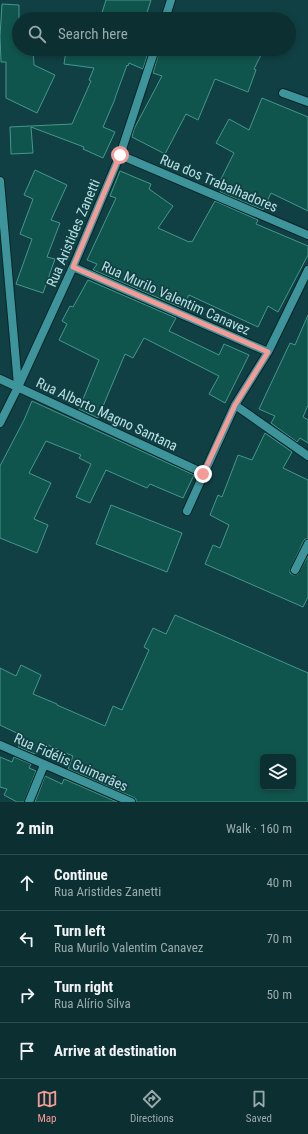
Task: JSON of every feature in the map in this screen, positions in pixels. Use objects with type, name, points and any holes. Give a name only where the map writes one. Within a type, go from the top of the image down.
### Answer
[{"type":"street","points":[[167,12],[171,0]]},
{"type":"street","name":"Rua Aristides Zanetti","points":[[0,423],[73,267],[120,155],[153,56]]},
{"type":"street","points":[[283,93],[308,102]]},
{"type":"street","name":"Rua dos Trabalhadores","points":[[120,155],[308,235]]},
{"type":"street","points":[[0,181],[18,387]]},
{"type":"street","name":"Rua Murilo Valentim Canavez","points":[[73,267],[268,352]]},
{"type":"street","points":[[187,511],[235,405],[268,352],[308,270]]},
{"type":"street","name":"Rua Alberto Magno Santana","points":[[0,379],[203,474]]},
{"type":"street","points":[[235,405],[308,456]]},
{"type":"street","points":[[295,570],[308,544]]},
{"type":"street","name":"Rua Fidélis Guimarães","points":[[0,745],[131,802]]},
{"type":"street","points":[[29,802],[44,765]]},
{"type":"building","points":[[106,0],[151,0],[147,12],[102,12]]},
{"type":"building","points":[[2,4],[19,5],[19,12],[12,12],[12,56],[33,56],[34,65],[55,75],[37,113],[6,98],[6,62],[1,62],[0,36]]},
{"type":"building","points":[[65,56],[147,56],[143,69],[129,63],[128,66],[127,65],[103,127],[115,132],[103,158],[83,149],[84,147],[31,127],[33,153],[11,154],[10,127],[72,124],[91,81],[89,80],[94,68],[64,64]]},
{"type":"building","points":[[158,56],[260,56],[254,69],[256,70],[248,92],[215,79],[198,120],[186,114],[165,154],[132,137],[134,129],[162,76],[153,73]]},
{"type":"building","points":[[262,98],[308,117],[308,211],[271,193],[263,210],[220,192],[224,185],[219,183],[234,153],[216,143],[229,119],[249,130]]},
{"type":"building","points":[[35,170],[67,185],[51,220],[60,223],[47,257],[55,259],[43,293],[16,284],[32,239],[20,234],[33,199],[24,195]]},
{"type":"building","points":[[120,171],[151,184],[149,189],[173,206],[158,228],[189,242],[192,242],[215,201],[258,220],[256,224],[308,246],[308,255],[278,312],[268,306],[258,327],[189,295],[182,308],[93,270],[97,264],[87,260],[116,198],[110,196]]},
{"type":"building","points":[[88,280],[176,318],[169,331],[219,355],[224,344],[249,355],[225,403],[209,394],[219,376],[144,338],[133,358],[125,354],[98,418],[79,409],[99,360],[59,340],[67,324],[62,321],[70,306],[73,307]]},
{"type":"building","points":[[308,315],[308,405],[303,417],[308,420],[308,443],[300,438],[297,442],[271,423],[275,416],[259,409],[290,343],[295,345]]},
{"type":"building","points":[[32,401],[194,475],[183,498],[150,484],[147,488],[106,470],[90,503],[76,497],[91,464],[79,458],[81,455],[46,441],[29,473],[51,483],[34,519],[48,525],[37,553],[0,538],[0,466],[24,420]]},
{"type":"building","points":[[265,433],[292,452],[283,468],[308,480],[308,539],[305,539],[303,542],[290,570],[290,573],[293,575],[298,574],[308,556],[308,597],[303,607],[205,564],[213,545],[220,548],[229,525],[210,515],[218,495],[222,497],[238,455],[252,460]]},
{"type":"building","points":[[111,505],[182,533],[167,572],[96,544]]},
{"type":"building","points":[[175,615],[308,673],[308,802],[136,802],[136,799],[133,797],[68,769],[73,756],[41,742],[35,754],[18,747],[23,736],[0,725],[0,668],[16,676],[21,665],[41,675],[33,694],[105,726],[113,706],[122,710],[149,650],[144,647],[153,628],[166,634]]},
{"type":"building","points":[[0,757],[12,762],[14,757],[31,764],[29,768],[36,771],[24,802],[17,802],[4,795],[7,789],[0,787]]},
{"type":"building","points":[[45,776],[62,784],[64,779],[117,802],[35,802]]},
{"type":"route","points":[[120,155],[73,267],[268,352],[235,405],[203,474]]}]
